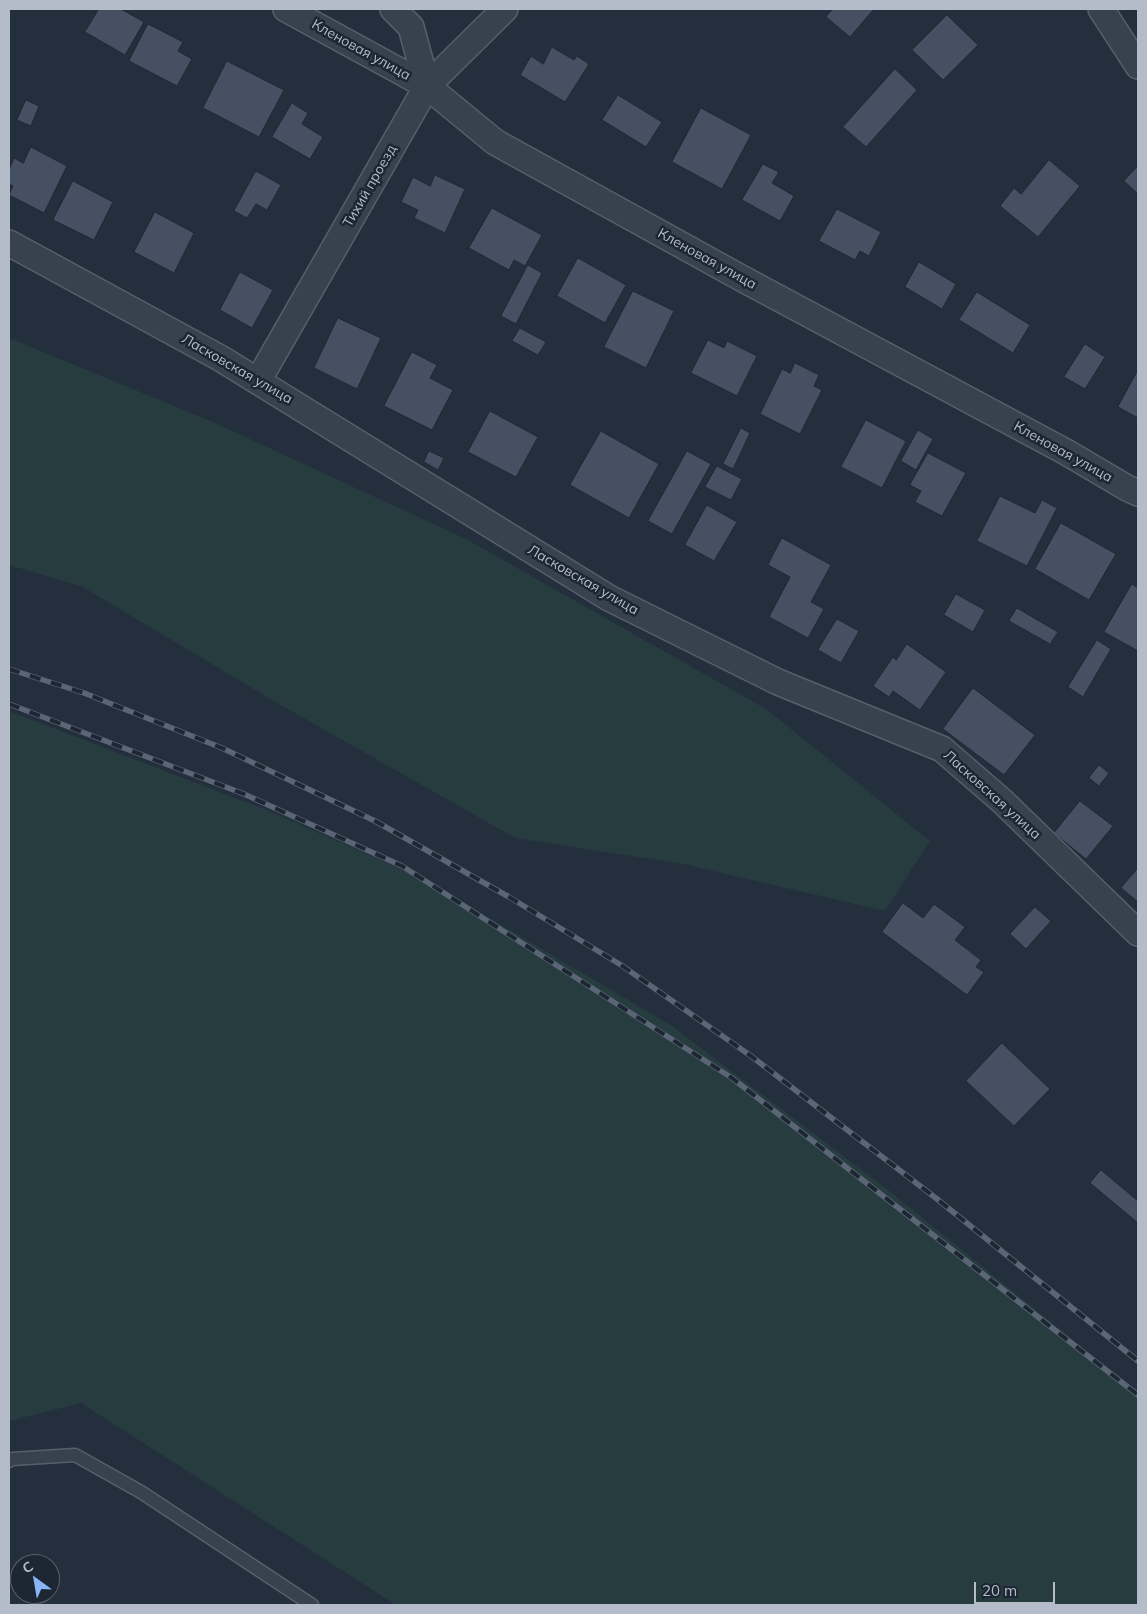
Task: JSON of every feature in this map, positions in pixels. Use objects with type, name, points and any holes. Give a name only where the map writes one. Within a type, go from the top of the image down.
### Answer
[{"type":"street","name":"Кленовая улица","points":[[286,9],[428,86],[495,142],[743,279],[1057,447],[1138,493]]},
{"type":"street","points":[[393,9],[411,27],[428,86]]},
{"type":"street","name":"Тихий проезд","points":[[258,381],[428,86],[505,9]]},
{"type":"street","points":[[1100,9],[1138,66]]},
{"type":"street","name":"Ласковская улица","points":[[9,243],[220,358],[609,598],[778,682],[942,749],[1002,802],[1138,933]]},
{"type":"lane","points":[[9,1461],[12,1459],[75,1455],[142,1492],[312,1605]]},
{"type":"green space","points":[[9,338],[213,422],[466,539],[766,709],[930,841],[885,911],[683,864],[515,838],[279,704],[81,586],[9,565]]},
{"type":"green space","points":[[9,711],[269,811],[422,878],[672,1026],[892,1193],[1138,1393],[1138,1605],[396,1605],[81,1403],[9,1421]]},
{"type":"building","points":[[99,9],[121,9],[144,22],[125,55],[85,32]]},
{"type":"building","points":[[833,9],[874,9],[850,37],[826,17]]},
{"type":"building","points":[[947,15],[978,45],[943,80],[912,50]]},
{"type":"building","points":[[148,24],[183,42],[178,51],[192,59],[177,86],[129,61]]},
{"type":"building","points":[[552,47],[574,60],[577,56],[589,64],[565,102],[520,75],[531,56],[543,64]]},
{"type":"building","points":[[227,61],[284,90],[259,137],[203,108]]},
{"type":"building","points":[[895,69],[917,90],[866,147],[843,127]]},
{"type":"building","points":[[618,95],[662,122],[646,147],[602,120]]},
{"type":"building","points":[[26,100],[39,106],[31,126],[17,120]]},
{"type":"building","points":[[292,103],[308,113],[302,124],[323,137],[310,159],[272,137]]},
{"type":"building","points":[[701,108],[751,135],[722,189],[672,162]]},
{"type":"building","points":[[31,147],[67,166],[44,213],[9,195],[13,186],[9,184],[9,170],[14,158],[23,163]]},
{"type":"building","points":[[1049,160],[1080,186],[1038,237],[1000,206],[1014,188],[1021,194]]},
{"type":"building","points":[[763,164],[779,172],[772,183],[794,196],[780,221],[742,200]]},
{"type":"building","points":[[1138,166],[1138,194],[1124,181]]},
{"type":"building","points":[[256,171],[281,185],[267,210],[256,204],[247,218],[234,211]]},
{"type":"building","points":[[435,175],[465,189],[445,233],[414,218],[418,210],[401,202],[413,177],[430,186]]},
{"type":"building","points":[[73,181],[113,202],[94,240],[53,220]]},
{"type":"building","points":[[492,208],[542,235],[525,266],[514,260],[509,270],[469,248]]},
{"type":"building","points":[[837,209],[881,232],[869,256],[860,251],[855,260],[819,241]]},
{"type":"building","points":[[155,212],[194,233],[174,273],[134,252]]},
{"type":"building","points":[[578,258],[626,285],[605,323],[557,296]]},
{"type":"building","points":[[919,262],[956,284],[942,309],[905,287]]},
{"type":"building","points":[[528,265],[542,273],[516,324],[501,316]]},
{"type":"building","points":[[240,272],[273,290],[252,328],[220,310]]},
{"type":"building","points":[[633,291],[674,311],[646,368],[604,347]]},
{"type":"building","points":[[977,292],[1030,325],[1013,353],[959,320]]},
{"type":"building","points":[[338,318],[381,338],[357,389],[314,368]]},
{"type":"building","points":[[520,328],[546,342],[538,355],[512,341]]},
{"type":"building","points":[[708,340],[724,348],[727,341],[757,356],[737,396],[691,373]]},
{"type":"building","points":[[1085,344],[1105,357],[1085,389],[1064,377]]},
{"type":"building","points":[[412,352],[437,365],[430,378],[453,390],[432,430],[384,406]]},
{"type":"building","points":[[795,363],[819,375],[814,386],[822,390],[800,434],[760,414],[782,369],[790,373]]},
{"type":"building","points":[[1138,370],[1138,418],[1118,407]]},
{"type":"building","points":[[490,411],[538,437],[516,477],[468,452]]},
{"type":"building","points":[[866,420],[906,441],[882,488],[841,467]]},
{"type":"building","points":[[741,428],[750,433],[733,469],[723,464]]},
{"type":"building","points":[[918,430],[933,439],[916,470],[901,461]]},
{"type":"building","points":[[601,431],[659,464],[629,518],[570,485]]},
{"type":"building","points":[[429,451],[444,458],[438,470],[424,462]]},
{"type":"building","points":[[687,451],[711,464],[672,534],[648,521]]},
{"type":"building","points":[[928,453],[966,473],[942,516],[915,502],[921,491],[910,485]]},
{"type":"building","points":[[717,466],[742,479],[731,500],[705,487]]},
{"type":"building","points":[[1000,496],[1035,513],[1042,500],[1057,508],[1027,566],[977,541]]},
{"type":"building","points":[[707,505],[737,522],[714,561],[685,545]]},
{"type":"building","points":[[1061,523],[1116,554],[1089,600],[1035,569]]},
{"type":"building","points":[[782,538],[831,565],[811,602],[824,609],[808,638],[769,617],[790,577],[768,565]]},
{"type":"building","points":[[1132,584],[1138,588],[1138,651],[1104,632]]},
{"type":"building","points":[[956,594],[985,610],[973,632],[944,615]]},
{"type":"building","points":[[1017,608],[1058,632],[1050,644],[1009,621]]},
{"type":"building","points":[[837,619],[859,631],[841,663],[818,650]]},
{"type":"building","points":[[1097,640],[1111,649],[1083,697],[1068,687]]},
{"type":"building","points":[[907,644],[946,672],[920,710],[893,691],[889,697],[873,686],[893,657],[896,660]]},
{"type":"building","points":[[973,688],[1035,735],[1004,775],[943,729]]},
{"type":"building","points":[[1099,765],[1109,773],[1099,786],[1089,778]]},
{"type":"building","points":[[1080,801],[1113,826],[1086,859],[1054,833]]},
{"type":"building","points":[[1138,868],[1138,902],[1121,888]]},
{"type":"building","points":[[903,903],[923,918],[934,904],[965,927],[955,940],[981,960],[976,967],[984,972],[967,995],[882,932]]},
{"type":"building","points":[[1035,907],[1051,921],[1026,949],[1010,934]]},
{"type":"building","points":[[1002,1043],[1050,1089],[1014,1126],[966,1081]]},
{"type":"building","points":[[1101,1170],[1138,1201],[1138,1223],[1090,1183]]},
{"type":"railway","points":[[9,669],[84,693],[222,748],[375,821],[509,897],[621,965],[751,1056],[937,1199],[1138,1361]]},
{"type":"railway","points":[[9,704],[244,794],[402,866],[732,1078],[1138,1395]]}]
